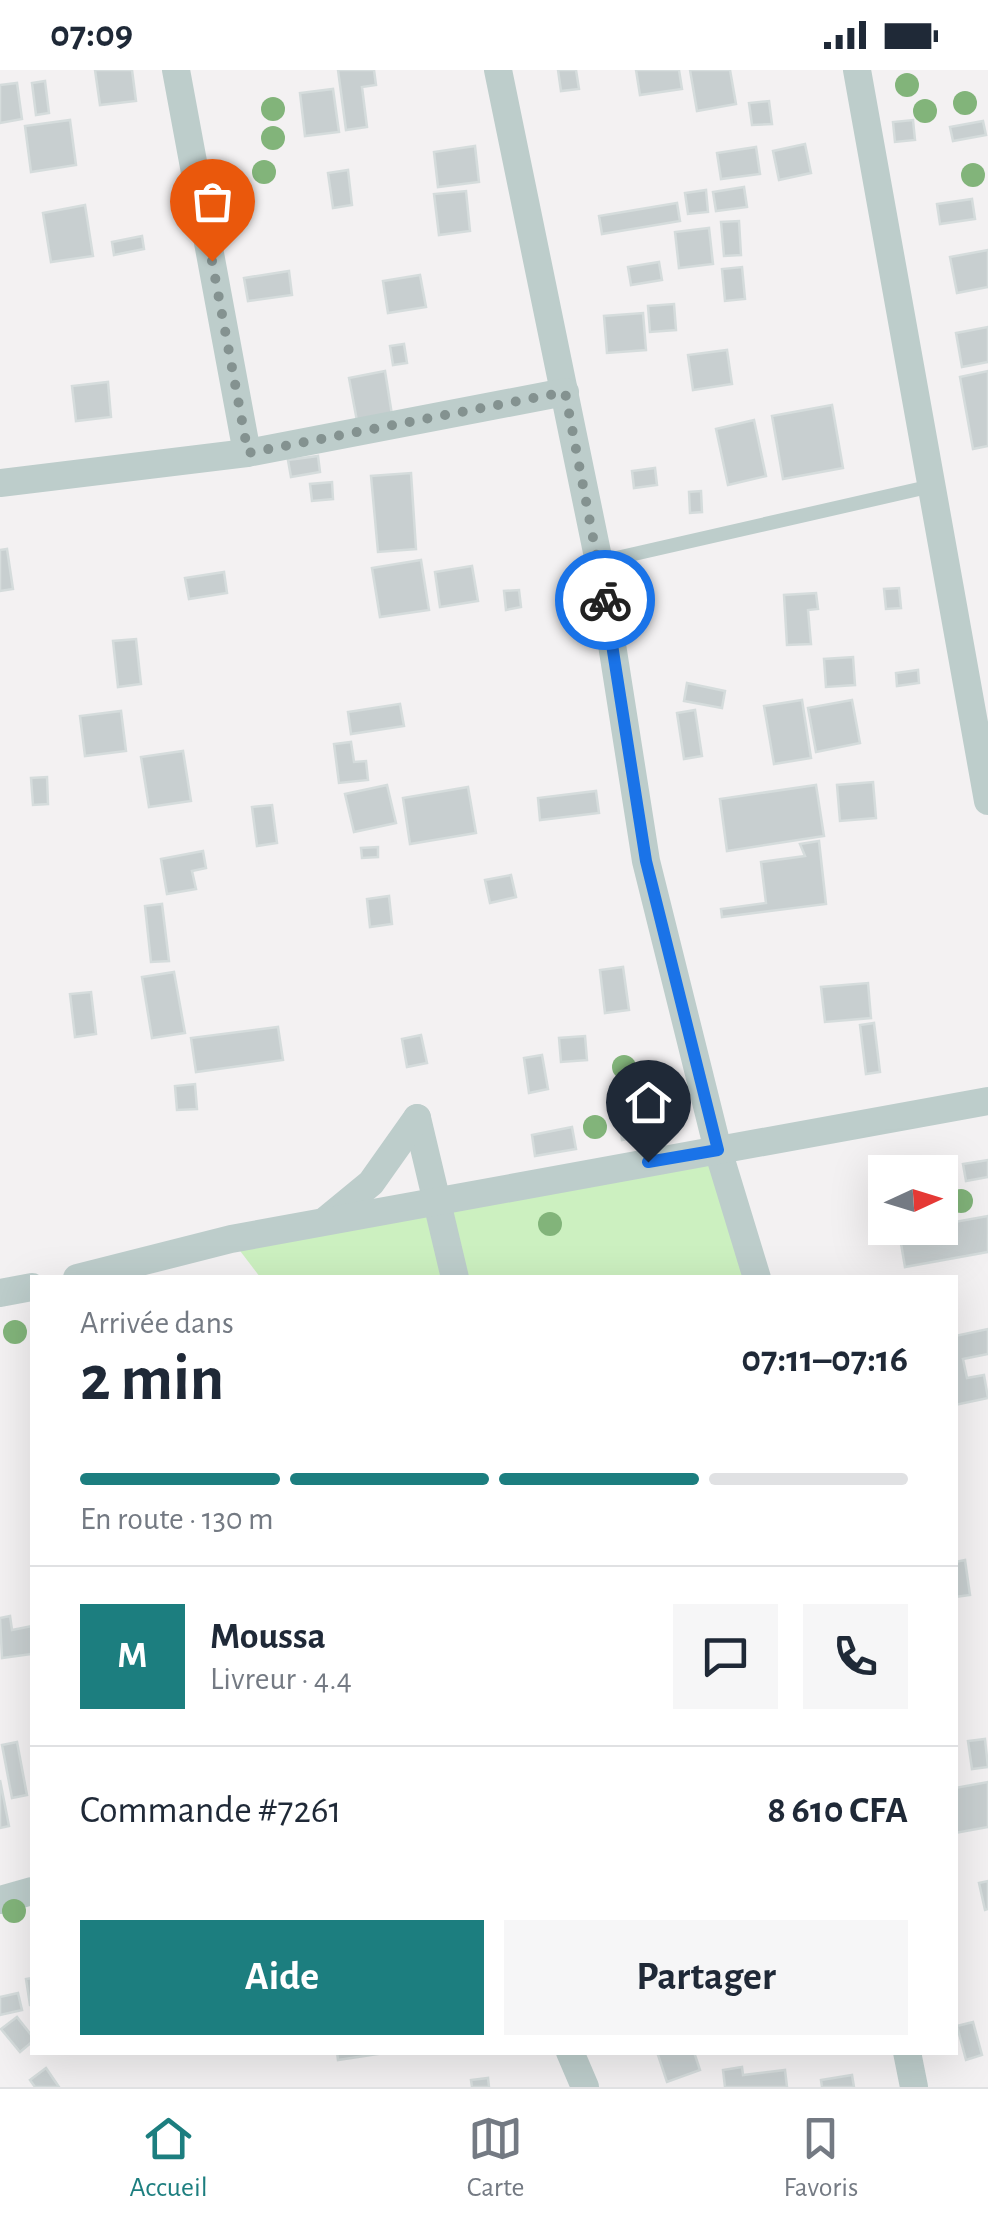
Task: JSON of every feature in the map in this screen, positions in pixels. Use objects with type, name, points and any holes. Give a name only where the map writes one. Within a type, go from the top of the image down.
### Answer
[{"type":"street","points":[[176,70],[248,453]]},
{"type":"street","points":[[498,70],[599,562],[646,861],[718,1150],[756,1275]]},
{"type":"street","points":[[857,70],[988,801]]},
{"type":"street","points":[[0,484],[248,453],[565,392]]},
{"type":"street","points":[[99,1275],[230,1238],[988,1102]]},
{"type":"street","points":[[325,1221],[371,1184],[418,1118],[453,1275]]},
{"type":"street","points":[[0,1293],[30,1287]]},
{"type":"street","points":[[0,1900],[30,1892]]},
{"type":"street","points":[[571,2055],[585,2087]]},
{"type":"street","points":[[908,2055],[914,2087]]},
{"type":"lane","points":[[599,562],[932,486]]},
{"type":"green space","points":[[718,1150],[756,1275],[258,1275],[231,1239]]},
{"type":"building","points":[[95,70],[132,70],[136,101],[100,105]]},
{"type":"building","points":[[338,70],[374,70],[376,85],[362,87],[367,127],[346,130]]},
{"type":"building","points":[[558,70],[576,70],[579,89],[561,91]]},
{"type":"building","points":[[636,70],[679,70],[682,89],[640,95]]},
{"type":"building","points":[[690,70],[730,70],[736,104],[697,111]]},
{"type":"building","points":[[45,81],[49,113],[36,115],[32,83]]},
{"type":"building","points":[[17,83],[22,119],[0,123],[0,85]]},
{"type":"building","points":[[333,89],[339,132],[305,136],[300,93]]},
{"type":"building","points":[[769,101],[772,124],[752,125],[749,103]]},
{"type":"building","points":[[70,120],[76,165],[31,172],[25,126]]},
{"type":"building","points":[[913,120],[915,140],[895,142],[893,122]]},
{"type":"building","points":[[983,121],[986,135],[953,141],[950,127]]},
{"type":"building","points":[[805,144],[811,173],[779,180],[773,151]]},
{"type":"building","points":[[475,146],[479,182],[438,187],[434,152]]},
{"type":"building","points":[[756,147],[760,174],[721,179],[717,153]]},
{"type":"building","points":[[348,170],[352,205],[333,208],[328,173]]},
{"type":"building","points":[[744,187],[747,207],[716,211],[713,192]]},
{"type":"building","points":[[706,190],[708,212],[688,214],[685,193]]},
{"type":"building","points":[[466,191],[470,231],[439,235],[434,194]]},
{"type":"building","points":[[972,199],[975,219],[940,224],[937,204]]},
{"type":"building","points":[[677,203],[680,221],[602,234],[599,216]]},
{"type":"building","points":[[85,205],[93,256],[51,262],[43,213]]},
{"type":"building","points":[[739,221],[741,255],[724,256],[721,222]]},
{"type":"building","points":[[709,228],[713,264],[679,268],[675,232]]},
{"type":"building","points":[[142,236],[144,249],[114,255],[112,242]]},
{"type":"building","points":[[988,250],[988,287],[957,293],[950,257]]},
{"type":"building","points":[[659,262],[662,280],[631,285],[628,267]]},
{"type":"building","points":[[742,267],[745,299],[725,301],[722,269]]},
{"type":"building","points":[[289,271],[292,295],[248,301],[244,278]]},
{"type":"building","points":[[420,275],[426,307],[388,313],[383,281]]},
{"type":"building","points":[[674,304],[676,330],[650,332],[648,306]]},
{"type":"building","points":[[643,313],[646,350],[607,353],[604,316]]},
{"type":"building","points":[[988,327],[988,362],[962,367],[956,333]]},
{"type":"building","points":[[404,344],[407,363],[393,365],[390,346]]},
{"type":"building","points":[[727,350],[732,384],[693,390],[688,355]]},
{"type":"building","points":[[385,371],[392,415],[357,421],[349,378]]},
{"type":"building","points":[[988,371],[988,446],[973,449],[960,377]]},
{"type":"building","points":[[108,382],[111,417],[76,421],[72,386]]},
{"type":"building","points":[[832,405],[843,468],[783,479],[772,416]]},
{"type":"building","points":[[754,420],[766,476],[728,485],[716,429]]},
{"type":"building","points":[[318,456],[320,472],[291,477],[288,460]]},
{"type":"building","points":[[655,468],[657,485],[634,488],[632,471]]},
{"type":"building","points":[[411,473],[416,549],[378,552],[371,476]]},
{"type":"building","points":[[332,482],[333,499],[312,501],[310,484]]},
{"type":"building","points":[[701,491],[702,512],[690,513],[689,492]]},
{"type":"building","points":[[7,549],[13,589],[0,591],[0,550]]},
{"type":"building","points":[[421,560],[429,610],[380,617],[372,568]]},
{"type":"building","points":[[472,566],[478,601],[440,607],[435,572]]},
{"type":"building","points":[[224,572],[227,593],[189,599],[185,578]]},
{"type":"building","points":[[899,588],[901,608],[886,609],[884,589]]},
{"type":"building","points":[[519,590],[521,607],[506,610],[504,591]]},
{"type":"building","points":[[816,593],[818,609],[808,610],[811,644],[787,645],[784,595]]},
{"type":"building","points":[[136,639],[141,684],[118,687],[113,641]]},
{"type":"building","points":[[853,657],[855,685],[826,687],[824,659]]},
{"type":"building","points":[[918,670],[919,683],[897,686],[896,673]]},
{"type":"building","points":[[687,683],[725,691],[722,708],[684,701]]},
{"type":"building","points":[[802,700],[811,758],[774,764],[764,706]]},
{"type":"building","points":[[852,700],[860,743],[816,752],[808,708]]},
{"type":"building","points":[[400,704],[404,726],[351,734],[348,712]]},
{"type":"building","points":[[695,710],[702,756],[684,759],[677,713]]},
{"type":"building","points":[[121,711],[126,751],[85,756],[80,716]]},
{"type":"building","points":[[351,742],[354,762],[366,761],[368,780],[339,783],[334,744]]},
{"type":"building","points":[[183,751],[191,801],[149,807],[141,757]]},
{"type":"building","points":[[47,777],[48,804],[33,805],[31,778]]},
{"type":"building","points":[[873,782],[876,818],[840,821],[837,785]]},
{"type":"building","points":[[387,785],[396,823],[354,832],[345,794]]},
{"type":"building","points":[[816,785],[824,836],[727,851],[720,799]]},
{"type":"building","points":[[468,787],[476,833],[410,844],[403,798]]},
{"type":"building","points":[[596,791],[599,813],[540,820],[538,798]]},
{"type":"building","points":[[272,805],[277,843],[257,846],[252,807]]},
{"type":"building","points":[[819,841],[826,904],[722,917],[721,909],[766,903],[761,862],[805,856],[800,844]]},
{"type":"building","points":[[378,847],[378,857],[362,858],[361,848]]},
{"type":"building","points":[[203,851],[206,868],[192,871],[196,889],[167,894],[161,859]]},
{"type":"building","points":[[511,875],[516,897],[490,903],[485,880]]},
{"type":"building","points":[[389,896],[392,924],[370,927],[367,899]]},
{"type":"building","points":[[162,904],[169,961],[151,962],[145,906]]},
{"type":"building","points":[[623,967],[629,1010],[605,1013],[600,970]]},
{"type":"building","points":[[174,972],[185,1033],[152,1038],[142,977]]},
{"type":"building","points":[[868,983],[871,1018],[825,1022],[821,987]]},
{"type":"building","points":[[91,992],[96,1034],[75,1037],[70,994]]},
{"type":"building","points":[[874,1023],[880,1072],[866,1074],[860,1025]]},
{"type":"building","points":[[278,1027],[283,1060],[196,1072],[191,1038]]},
{"type":"building","points":[[421,1035],[427,1063],[407,1067],[402,1039]]},
{"type":"building","points":[[585,1036],[587,1060],[561,1062],[559,1038]]},
{"type":"building","points":[[542,1055],[548,1089],[529,1093],[524,1058]]},
{"type":"building","points":[[195,1084],[197,1109],[177,1110],[175,1086]]},
{"type":"building","points":[[640,1099],[644,1136],[622,1140],[617,1103]]},
{"type":"building","points":[[572,1127],[576,1149],[535,1156],[532,1135]]},
{"type":"building","points":[[988,1160],[988,1177],[966,1181],[963,1164]]},
{"type":"building","points":[[988,1216],[988,1252],[905,1267],[901,1245],[958,1245],[958,1221]]},
{"type":"building","points":[[988,1329],[988,1354],[963,1359],[967,1378],[984,1375],[988,1398],[958,1404],[958,1335]]},
{"type":"building","points":[[965,1560],[970,1595],[958,1597],[958,1561]]},
{"type":"building","points":[[10,1616],[12,1630],[30,1626],[30,1654],[2,1658],[0,1618]]},
{"type":"building","points":[[985,1739],[988,1767],[972,1769],[968,1741]]},
{"type":"building","points":[[17,1742],[27,1795],[12,1798],[2,1745]]},
{"type":"building","points":[[0,1780],[9,1826],[0,1828]]},
{"type":"building","points":[[988,1782],[988,1827],[958,1832],[958,1787]]},
{"type":"building","points":[[988,1881],[988,1909],[985,1910],[979,1883]]},
{"type":"building","points":[[18,1993],[22,2010],[0,2015],[0,1997]]},
{"type":"building","points":[[17,2017],[30,2033],[30,2044],[20,2052],[1,2029]]},
{"type":"building","points":[[973,2022],[982,2055],[966,2060],[958,2026]]},
{"type":"building","points":[[337,2055],[371,2055],[338,2060]]},
{"type":"building","points":[[658,2055],[695,2055],[700,2070],[667,2082]]},
{"type":"building","points":[[742,2067],[743,2075],[785,2070],[787,2087],[725,2087],[723,2070]]},
{"type":"building","points":[[46,2068],[59,2087],[35,2087],[30,2080]]},
{"type":"building","points":[[852,2075],[854,2087],[822,2087],[821,2080]]},
{"type":"building","points":[[488,2078],[489,2087],[472,2087],[471,2080]]},
{"type":"way so far","points":[[212,261],[248,453],[565,392],[605,600]]},
{"type":"route","points":[[605,600],[646,861],[718,1150],[648,1162]]}]
